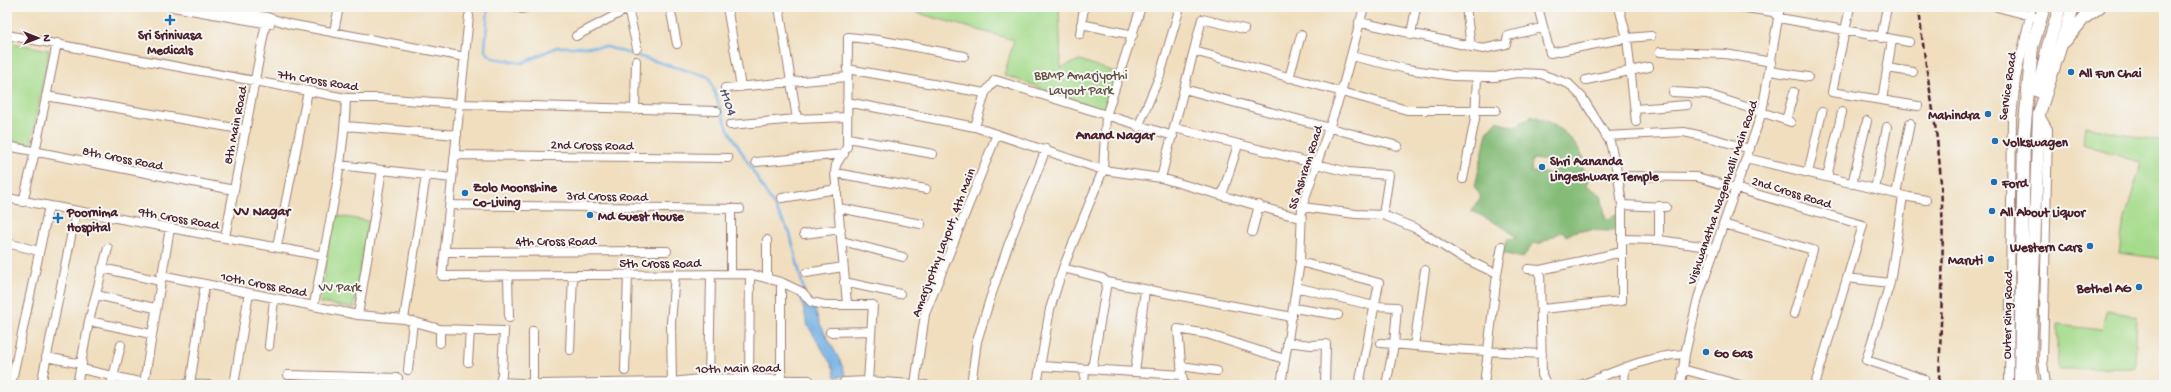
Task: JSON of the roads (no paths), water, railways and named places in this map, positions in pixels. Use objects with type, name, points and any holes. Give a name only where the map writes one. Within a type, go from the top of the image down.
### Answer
[{"type":"highway","points":[[2030,63],[2039,51],[2054,7]]},
{"type":"highway","points":[[2039,114],[2038,90],[2044,61],[2060,7]]},
{"type":"highway","name":"Outer Ring Road","points":[[2032,385],[2031,344],[2039,114],[2058,50],[2073,7]]},
{"type":"highway","points":[[2058,50],[2084,18],[2100,7]]},
{"type":"highway","name":"Outer Ring Road","points":[[2020,385],[2024,135],[2030,63],[2038,14]]},
{"type":"street","points":[[173,7],[334,31],[465,56]]},
{"type":"street","points":[[212,7],[266,20]]},
{"type":"street","points":[[334,31],[339,7]]},
{"type":"street","points":[[670,7],[678,44]]},
{"type":"street","points":[[727,7],[741,87]]},
{"type":"street","points":[[779,7],[797,119]]},
{"type":"street","points":[[1080,34],[1084,7]]},
{"type":"street","points":[[1037,385],[1050,309],[1063,268],[1102,170],[1106,116],[1141,7]]},
{"type":"street","points":[[1138,126],[1160,75],[1180,7]]},
{"type":"street","name":"SS Ashram Road","points":[[1281,385],[1300,262],[1300,218],[1302,207],[1341,93],[1364,7]]},
{"type":"street","points":[[1411,35],[1416,7]]},
{"type":"street","points":[[1466,7],[1471,47]]},
{"type":"street","points":[[1538,7],[1542,28],[1549,51],[1552,53],[1627,38],[1651,36]]},
{"type":"street","points":[[1619,7],[1627,38],[1632,70],[1636,122]]},
{"type":"street","points":[[1739,7],[1773,12],[1779,18],[1909,42]]},
{"type":"street","name":"Vishwanatha Nagenhalli Main Road","points":[[1681,385],[1685,354],[1698,298],[1762,112],[1771,67],[1780,7]]},
{"type":"street","points":[[1850,7],[1832,92],[1918,106]]},
{"type":"street","points":[[1882,38],[1887,7]]},
{"type":"street","points":[[1997,7],[2038,14]]},
{"type":"street","name":"Service Road","points":[[2009,385],[2012,120],[2016,78],[2038,14],[2032,7]]},
{"type":"street","points":[[576,36],[630,8],[637,48]]},
{"type":"street","points":[[445,252],[469,16]]},
{"type":"street","points":[[1161,178],[1202,18],[1244,29]]},
{"type":"street","name":"8th Main Road","points":[[225,238],[266,20]]},
{"type":"street","points":[[1359,22],[1411,35],[1483,49],[1506,44],[1508,36],[1542,28]]},
{"type":"street","points":[[1081,24],[1133,35]]},
{"type":"street","name":"7th Cross Road","points":[[7,35],[346,98],[379,98],[460,104],[635,110],[717,111]]},
{"type":"street","points":[[1289,78],[1301,35]]},
{"type":"street","points":[[868,383],[873,305],[847,304],[836,173],[836,164],[844,154],[847,147],[848,138],[847,40],[851,36],[964,56]]},
{"type":"street","points":[[1882,100],[1892,40]]},
{"type":"street","points":[[23,202],[35,152],[56,43]]},
{"type":"street","points":[[1194,51],[1406,110],[1496,110]]},
{"type":"street","points":[[1660,52],[1725,54],[1808,77]]},
{"type":"street","points":[[1352,56],[1406,69],[1453,76],[1495,77],[1516,73],[1541,74],[1569,84],[1582,97],[1610,142],[1618,176],[1622,205],[1622,301],[1542,309]]},
{"type":"street","points":[[635,110],[636,61]]},
{"type":"street","points":[[1586,80],[1649,67]]},
{"type":"street","points":[[1887,68],[1913,72]]},
{"type":"street","points":[[725,88],[847,73],[985,93]]},
{"type":"street","points":[[1463,179],[1475,119],[1474,110],[1476,77]]},
{"type":"street","points":[[975,127],[985,93],[995,80],[1057,101],[1173,136]]},
{"type":"street","points":[[1184,89],[1328,129],[1398,146]]},
{"type":"street","points":[[277,246],[308,91]]},
{"type":"street","points":[[1673,92],[1707,94],[1789,121],[1794,92]]},
{"type":"street","points":[[46,96],[246,130]]},
{"type":"street","points":[[314,305],[339,165],[345,126],[346,98]]},
{"type":"street","points":[[847,102],[975,127],[1046,149],[1102,170],[1161,178],[1300,218]]},
{"type":"street","points":[[1635,109],[1687,105]]},
{"type":"street","points":[[1808,173],[1822,112]]},
{"type":"street","name":"2nd Cross Road","points":[[1827,177],[1842,112]]},
{"type":"street","points":[[2039,114],[2048,129],[2043,362],[2046,385]]},
{"type":"street","points":[[730,125],[797,119],[848,117]]},
{"type":"street","points":[[1852,184],[1867,121]]},
{"type":"street","points":[[1910,123],[1903,196],[1890,283],[1866,360],[1924,379]]},
{"type":"street","points":[[345,126],[457,135]]},
{"type":"street","points":[[1875,189],[1887,127]]},
{"type":"street","points":[[1175,128],[1316,165],[1348,172],[1389,175],[1383,215]]},
{"type":"street","points":[[1606,136],[1684,132],[1750,149]]},
{"type":"street","name":"Amarjyothy Layout, 4th Main","points":[[915,384],[925,314],[997,134]]},
{"type":"street","points":[[848,138],[933,154]]},
{"type":"street","points":[[1222,195],[1238,145]]},
{"type":"street","name":"8th Cross Road","points":[[7,146],[234,190]]},
{"type":"street","points":[[971,385],[977,341],[991,296],[1008,246],[1046,149]]},
{"type":"street","points":[[756,162],[844,154]]},
{"type":"street","name":"2nd Cross Road","points":[[455,155],[728,158]]},
{"type":"street","points":[[1746,158],[1903,196],[1926,200]]},
{"type":"street","points":[[339,165],[452,178]]},
{"type":"street","points":[[358,315],[382,170]]},
{"type":"street","points":[[836,173],[926,189]]},
{"type":"street","points":[[404,319],[426,175]]},
{"type":"street","name":"2nd Cross Road","points":[[1618,176],[1697,176],[1863,225],[1847,278]]},
{"type":"street","points":[[782,198],[837,189]]},
{"type":"street","name":"9th Cross Road","points":[[7,198],[76,212],[277,246],[323,256]]},
{"type":"street","name":"3rd Cross Road","points":[[450,204],[740,209]]},
{"type":"street","points":[[1252,232],[1259,205]]},
{"type":"street","points":[[1622,205],[1663,207],[1658,240]]},
{"type":"street","points":[[11,385],[49,206]]},
{"type":"street","points":[[1302,207],[1356,214],[1383,215],[1417,229],[1457,255],[1497,274]]},
{"type":"street","points":[[730,274],[731,208]]},
{"type":"street","points":[[839,208],[921,224]]},
{"type":"street","points":[[40,385],[76,212]]},
{"type":"street","points":[[1724,224],[1813,250],[1794,314]]},
{"type":"street","points":[[144,382],[160,278],[170,228]]},
{"type":"street","points":[[804,234],[841,229]]},
{"type":"street","points":[[1622,239],[1658,240],[1715,248]]},
{"type":"street","points":[[766,278],[767,240]]},
{"type":"street","points":[[842,241],[903,257]]},
{"type":"street","points":[[7,243],[39,251]]},
{"type":"street","points":[[1484,385],[1487,351],[1502,246]]},
{"type":"street","points":[[77,385],[89,321],[108,248]]},
{"type":"street","name":"4th Cross Road","points":[[445,252],[668,251]]},
{"type":"street","name":"5th Cross Road","points":[[445,252],[442,276],[750,274],[781,282],[805,295],[812,302],[825,305],[847,304]]},
{"type":"street","points":[[1528,269],[1540,270],[1622,252]]},
{"type":"street","points":[[1300,262],[1379,283],[1359,385]]},
{"type":"street","points":[[806,273],[843,267]]},
{"type":"street","name":"10th Cross Road","points":[[102,268],[205,284],[358,315],[404,319],[440,329],[504,331],[499,383]]},
{"type":"street","points":[[1063,268],[1102,278],[1107,282],[1292,317]]},
{"type":"street","points":[[1414,346],[1425,270]]},
{"type":"street","points":[[1540,270],[1542,309],[1542,375],[1547,385]]},
{"type":"street","points":[[625,371],[628,274]]},
{"type":"street","points":[[672,383],[671,323],[675,274]]},
{"type":"street","points":[[709,382],[711,274]]},
{"type":"street","points":[[749,382],[750,274]]},
{"type":"street","points":[[508,275],[509,318]]},
{"type":"street","points":[[570,350],[573,275]]},
{"type":"street","points":[[1815,385],[1847,278],[1890,283]]},
{"type":"street","points":[[781,282],[781,378]]},
{"type":"street","points":[[844,282],[900,294]]},
{"type":"street","points":[[1084,385],[1107,282]]},
{"type":"street","points":[[190,384],[205,284]]},
{"type":"street","points":[[1296,287],[1374,306],[1397,307],[1394,345],[1386,385]]},
{"type":"street","points":[[1135,372],[1145,290]]},
{"type":"street","points":[[234,385],[249,293]]},
{"type":"street","points":[[96,295],[155,308]]},
{"type":"street","points":[[269,346],[274,299]]},
{"type":"street","points":[[1293,308],[1338,315]]},
{"type":"street","points":[[89,321],[152,334]]},
{"type":"street","points":[[408,370],[413,321]]},
{"type":"street","points":[[440,329],[440,343]]},
{"type":"street","points":[[1184,385],[1178,329],[1207,334],[1284,359]]},
{"type":"street","points":[[468,362],[470,330]]},
{"type":"street","points":[[533,331],[533,385]]},
{"type":"street","points":[[830,332],[872,332]]},
{"type":"street","points":[[1287,342],[1311,345],[1326,344],[1325,385]]},
{"type":"street","points":[[1381,343],[1542,354]]},
{"type":"street","points":[[111,385],[121,346]]},
{"type":"street","points":[[1582,385],[1625,368],[1671,355],[1685,354]]},
{"type":"street","points":[[46,357],[113,376],[144,382],[210,385]]},
{"type":"street","points":[[1041,366],[1135,372],[1218,371]]},
{"type":"street","points":[[1624,385],[1625,368]]},
{"type":"street","points":[[1682,370],[1715,382],[1740,385]]},
{"type":"street","points":[[288,375],[393,380]]},
{"type":"street","points":[[330,385],[331,376]]},
{"type":"street","name":"10th Main Road","points":[[499,383],[533,385],[749,382],[781,378],[809,380]]},
{"type":"street","points":[[844,382],[926,385]]},
{"type":"water","points":[[800,294],[813,303],[824,332],[843,367],[846,376],[835,377],[834,369],[807,324]]},
{"type":"waterway","name":"H104","points":[[488,7],[485,51],[493,58],[522,63],[557,47],[607,47],[709,77],[728,129],[790,233],[804,291]]},
{"type":"railway","points":[[1919,7],[1937,138],[1941,186],[1942,271],[1939,385]]},
{"type":"place","name":"Sri Srinivasa Medicals","points":[[170,20]]},
{"type":"place","name":"All Fun Chai","points":[[2071,72]]},
{"type":"place","name":"Mahindra","points":[[1988,114]]},
{"type":"place","name":"Volkswagen","points":[[1995,141]]},
{"type":"place","name":"Shri Aananda Lingeshwara Temple","points":[[1542,167]]},
{"type":"place","name":"Ford","points":[[1994,182]]},
{"type":"place","name":"Zolo Moonshine Co-Living","points":[[465,193]]},
{"type":"place","name":"All About Liquor","points":[[1992,211]]},
{"type":"place","name":"Md Guest House","points":[[590,215]]},
{"type":"place","name":"Poornima Hospital","points":[[58,218]]},
{"type":"place","name":"Western Cars","points":[[2090,246]]},
{"type":"place","name":"Maruti","points":[[1991,259]]},
{"type":"place","name":"Bethel AG","points":[[2139,287]]},
{"type":"place","name":"Go Gas","points":[[1706,352]]},
{"type":"district","name":"Anand Nagar","points":[[1115,134]]},
{"type":"district","name":"VV Nagar","points":[[262,210]]},
{"type":"park label","name":"BBMP Amarjyothi Layout Park","points":[[1081,82]]},
{"type":"park label","name":"VV Park","points":[[340,286]]}]
